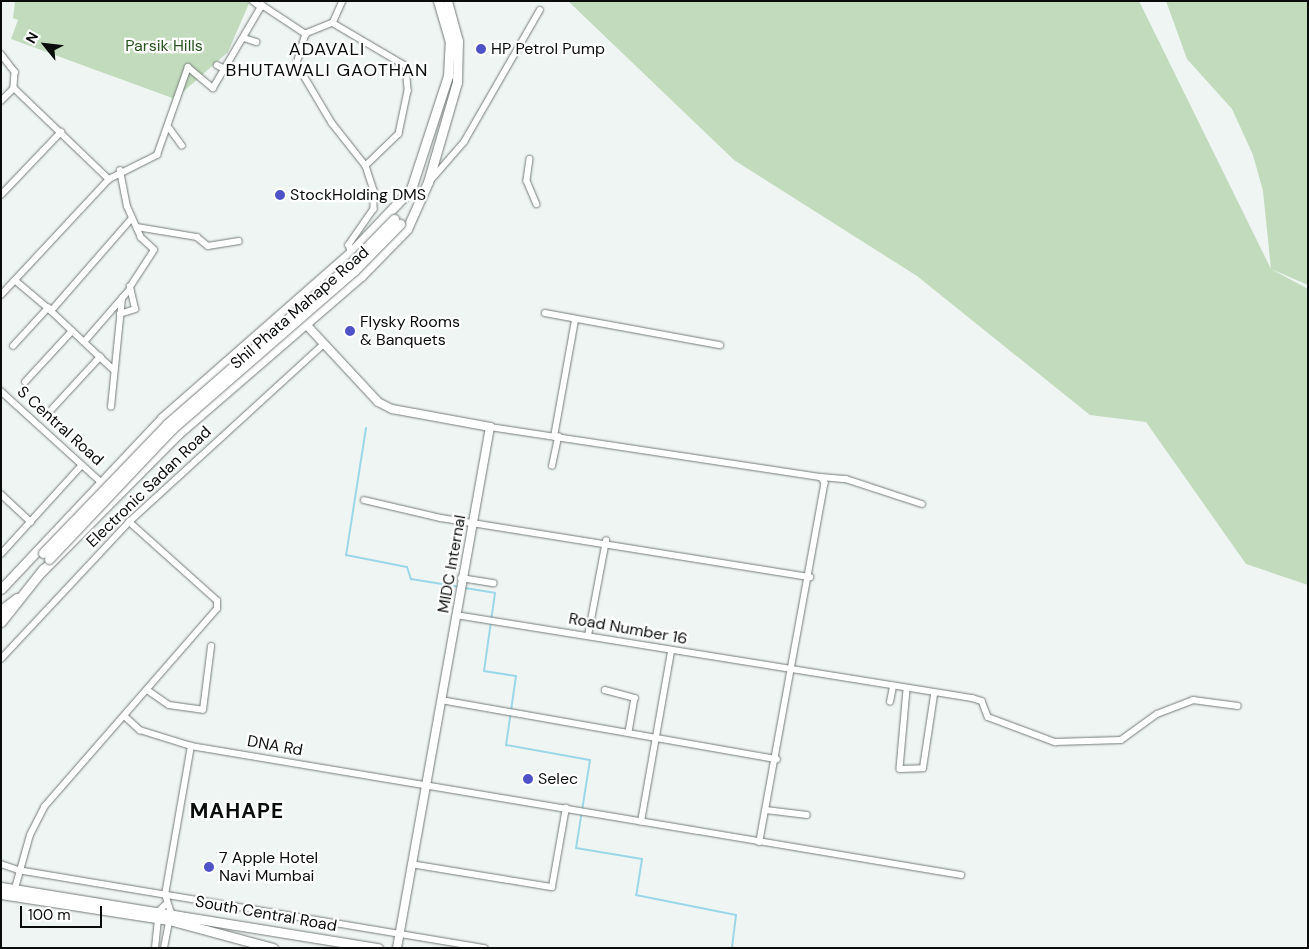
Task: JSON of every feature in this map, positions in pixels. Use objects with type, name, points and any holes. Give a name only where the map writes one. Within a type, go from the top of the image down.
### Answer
[{"type":"main road","name":"Shil Phata Mahape Road","points":[[29,562],[162,418],[350,253],[411,189],[448,76],[450,42],[438,1]]},
{"type":"main road","name":"Shil Phata Mahape Road","points":[[40,573],[178,434],[306,325],[366,271],[407,229],[428,182],[457,82],[458,41],[447,1]]},
{"type":"main road","points":[[397,222],[411,189]]},
{"type":"main road","points":[[1,622],[40,573],[46,556],[167,424],[397,222],[422,195]]},
{"type":"main road","points":[[1,596],[4,587],[29,562],[46,556]]},
{"type":"main road","points":[[3,608],[19,597]]},
{"type":"main road","name":"South Central Road","points":[[1,886],[14,892]]},
{"type":"main road","name":"South Central Road","points":[[1,894],[14,892],[161,912],[273,948]]},
{"type":"main road","name":"South Central Road","points":[[170,916],[378,948]]},
{"type":"street","points":[[253,1],[306,34]]},
{"type":"street","points":[[306,34],[333,23],[342,1]]},
{"type":"street","points":[[1,295],[109,179],[120,171],[157,155],[188,67],[214,88],[261,6]]},
{"type":"street","points":[[428,182],[464,142],[540,10]]},
{"type":"street","points":[[333,23],[406,66],[408,91],[399,134],[366,166]]},
{"type":"street","points":[[306,34],[297,64],[302,78],[366,166],[376,202],[369,217],[349,245],[350,253],[366,271]]},
{"type":"street","points":[[244,38],[256,42]]},
{"type":"street","points":[[1,54],[15,72],[14,88],[1,101]]},
{"type":"street","points":[[217,65],[226,69]]},
{"type":"street","points":[[14,88],[109,179]]},
{"type":"street","points":[[168,126],[182,144]]},
{"type":"street","points":[[1,195],[61,132]]},
{"type":"street","points":[[530,159],[527,181],[536,204]]},
{"type":"street","points":[[84,342],[130,289],[154,250],[132,218],[120,171]]},
{"type":"street","points":[[369,217],[379,224]]},
{"type":"street","points":[[13,346],[49,310],[132,218]]},
{"type":"street","points":[[137,227],[197,238],[208,246],[239,241]]},
{"type":"street","points":[[15,280],[113,369]]},
{"type":"street","points":[[120,314],[135,309],[130,289]]},
{"type":"street","points":[[111,407],[113,369],[122,299]]},
{"type":"street","points":[[290,307],[378,402],[392,410],[490,427],[821,477],[846,479],[922,504]]},
{"type":"street","points":[[545,314],[720,345]]},
{"type":"street","points":[[552,466],[575,320]]},
{"type":"street","points":[[26,382],[72,331]]},
{"type":"street","name":"Electronic Sadan Road","points":[[1,659],[129,522],[324,344]]},
{"type":"street","points":[[52,409],[100,357]]},
{"type":"street","name":"S Central Road","points":[[1,391],[101,482]]},
{"type":"street","name":"MIDC Internal","points":[[397,948],[398,933],[412,864],[461,578],[490,427]]},
{"type":"street","points":[[1,554],[82,465]]},
{"type":"street","points":[[760,842],[794,671],[826,490],[821,477]]},
{"type":"street","points":[[1,494],[31,522]]},
{"type":"street","points":[[364,500],[473,521],[606,541],[810,577]]},
{"type":"street","points":[[14,892],[18,870],[44,807],[126,718],[214,614],[217,601],[129,522]]},
{"type":"street","points":[[588,636],[606,541]]},
{"type":"street","points":[[461,578],[494,583]]},
{"type":"street","name":"Road Number 16","points":[[456,615],[893,686],[934,695],[982,701],[988,717],[1055,742],[1121,740],[1157,714],[1193,700],[1238,706]]},
{"type":"street","points":[[149,691],[169,705],[203,710],[211,647]]},
{"type":"street","points":[[641,822],[671,651]]},
{"type":"street","points":[[890,702],[893,686]]},
{"type":"street","points":[[605,690],[635,698],[629,732]]},
{"type":"street","points":[[907,690],[900,769],[923,768],[934,695]]},
{"type":"street","points":[[441,700],[777,759]]},
{"type":"street","name":"DNA Rd","points":[[126,718],[140,730],[191,746],[961,875]]},
{"type":"street","points":[[155,948],[191,746]]},
{"type":"street","points":[[412,864],[552,887],[568,808]]},
{"type":"street","points":[[766,810],[807,815]]},
{"type":"street","points":[[1,864],[18,870],[485,948]]},
{"type":"street","points":[[161,912],[170,916],[164,948]]},
{"type":"green space","name":"Parsik Hills","points":[[15,1],[250,1],[228,52],[175,99],[11,39],[18,20],[13,18]]},
{"type":"green space","points":[[568,1],[1139,1],[1271,269],[1308,289],[1308,585],[1246,564],[1146,422],[1090,415],[917,276],[734,160]]},
{"type":"green space","points":[[1166,1],[1308,1],[1308,285],[1271,269],[1263,191],[1253,155],[1232,109],[1187,59]]},
{"type":"waterway","points":[[366,428],[346,555],[407,567],[411,579],[460,587]]},
{"type":"waterway","points":[[465,588],[495,593],[484,671],[516,676],[506,745],[590,760],[576,848],[642,859],[636,895],[736,915],[732,948]]},
{"type":"place","name":"HP Petrol Pump","points":[[481,49]]},
{"type":"place","name":"StockHolding DMS","points":[[280,195]]},
{"type":"place","name":"Flysky Rooms & Banquets","points":[[350,331]]},
{"type":"place","name":"Selec","points":[[528,779]]},
{"type":"place","name":"7 Apple Hotel Navi Mumbai","points":[[209,867]]},
{"type":"district","name":"ADAVALI BHUTAWALI GAOTHAN","points":[[327,60]]},
{"type":"district","name":"MAHAPE","points":[[237,811]]}]
